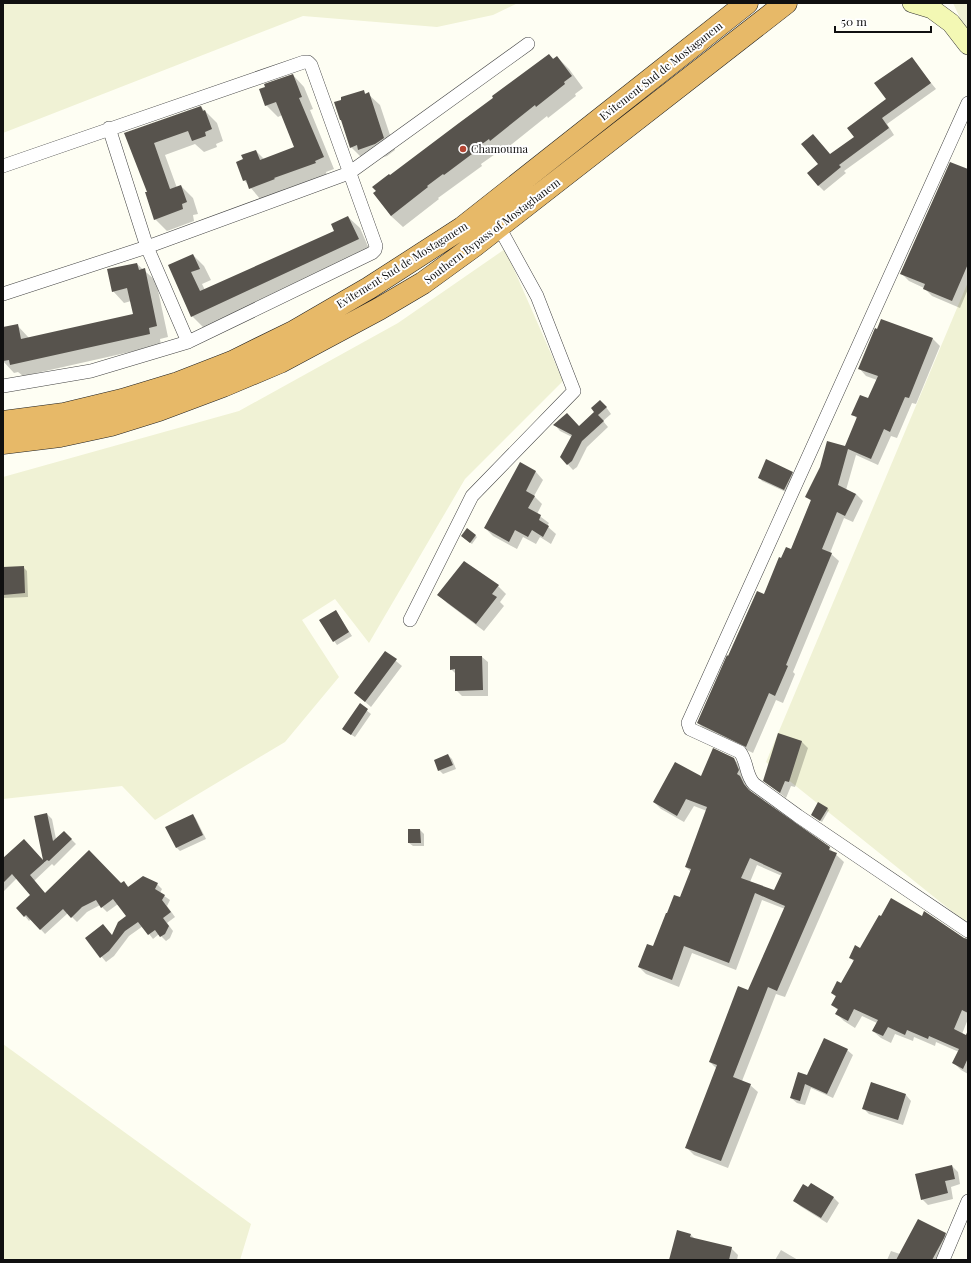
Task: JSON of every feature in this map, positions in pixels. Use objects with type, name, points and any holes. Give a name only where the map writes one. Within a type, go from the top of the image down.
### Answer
[{"type":"highway","name":"Evitement Sud de Mostaganem","points":[[3,422],[64,414],[122,400],[178,383],[232,362],[295,331],[369,288],[462,228],[747,3]]},
{"type":"highway","name":"Southern Bypass of Mostaghanem","points":[[3,443],[60,436],[110,425],[159,410],[273,365],[380,309],[423,283],[499,227],[786,3]]},
{"type":"main road","points":[[912,3],[932,9],[950,23],[968,45]]},
{"type":"main road","points":[[942,3],[950,23]]},
{"type":"street","points":[[3,294],[147,247],[349,173],[528,44]]},
{"type":"street","points":[[3,166],[109,128],[304,62],[310,65],[376,246],[372,253],[188,342],[91,371],[3,386]]},
{"type":"street","points":[[968,103],[688,723],[690,729],[740,752],[744,758],[749,779],[760,789],[968,931]]},
{"type":"street","points":[[109,128],[147,247],[188,342]]},
{"type":"street","points":[[410,620],[472,496],[574,391],[537,296],[499,227]]},
{"type":"street","points":[[943,1260],[968,1201]]},
{"type":"green space","points":[[3,3],[518,3],[493,15],[437,27],[303,16],[3,133]]},
{"type":"green space","points":[[953,3],[968,3],[968,30],[960,18]]},
{"type":"green space","points":[[505,249],[563,381],[465,479],[369,643],[335,599],[302,620],[339,677],[285,742],[155,820],[122,786],[3,799],[3,477],[239,411],[398,323]]},
{"type":"green space","points":[[968,282],[968,920],[964,921],[766,762]]},
{"type":"green space","points":[[3,1044],[251,1224],[240,1260],[3,1260]]},
{"type":"building","points":[[549,54],[553,59],[557,56],[572,76],[564,82],[565,84],[536,107],[535,105],[490,141],[489,139],[471,152],[472,154],[427,186],[428,187],[391,216],[373,193],[376,191],[372,187],[493,98],[492,96]]},
{"type":"building","points":[[912,57],[931,83],[882,118],[889,128],[839,165],[841,167],[818,186],[807,173],[818,164],[801,144],[813,134],[830,154],[854,137],[847,128],[886,99],[874,83]]},
{"type":"building","points":[[293,74],[302,97],[299,98],[324,157],[315,161],[316,163],[274,178],[275,179],[249,189],[246,180],[243,181],[236,162],[243,159],[241,155],[256,150],[260,160],[294,147],[276,102],[265,106],[259,89],[265,87],[264,84]]},
{"type":"building","points":[[364,90],[365,94],[369,92],[384,138],[375,144],[358,150],[357,145],[350,148],[334,102],[341,100],[341,97]]},
{"type":"building","points":[[201,106],[203,111],[205,110],[212,129],[205,132],[206,136],[192,141],[188,131],[154,143],[170,189],[181,185],[187,202],[182,204],[183,209],[154,220],[145,192],[147,192],[124,133]]},
{"type":"building","points":[[950,162],[968,169],[968,264],[952,301],[923,289],[925,284],[900,274]]},
{"type":"building","points":[[348,216],[359,239],[191,317],[168,265],[193,254],[200,269],[191,272],[200,291],[334,231],[331,224]]},
{"type":"building","points":[[137,263],[139,270],[145,268],[157,326],[149,328],[150,334],[10,365],[9,360],[3,361],[3,327],[18,324],[21,339],[133,314],[127,288],[112,292],[107,269]]},
{"type":"building","points":[[881,319],[933,338],[909,398],[905,397],[890,432],[884,429],[871,459],[848,449],[838,485],[856,494],[845,516],[837,512],[822,549],[832,553],[786,665],[788,666],[775,696],[769,693],[746,747],[697,723],[757,591],[764,594],[779,557],[781,558],[786,547],[791,549],[811,500],[805,497],[820,467],[827,441],[845,446],[857,417],[851,415],[860,395],[868,398],[878,376],[858,369],[875,328],[877,329]]},
{"type":"building","points":[[600,400],[607,407],[598,415],[604,421],[582,441],[572,461],[567,465],[560,457],[572,435],[553,425],[567,413],[579,426],[594,412],[591,408]]},
{"type":"building","points":[[766,459],[793,472],[784,490],[758,478]]},
{"type":"building","points":[[520,462],[536,471],[526,491],[535,496],[528,508],[541,515],[539,520],[549,526],[543,537],[532,530],[528,537],[515,530],[509,542],[484,528]]},
{"type":"building","points":[[467,528],[476,535],[470,543],[461,536]]},
{"type":"building","points":[[464,561],[499,585],[492,594],[497,597],[476,624],[437,595]]},
{"type":"building","points":[[24,566],[25,593],[3,595],[3,567]]},
{"type":"building","points":[[336,610],[349,632],[333,642],[319,620]]},
{"type":"building","points":[[385,651],[397,659],[365,702],[354,693]]},
{"type":"building","points":[[450,656],[482,656],[483,690],[455,691],[455,669],[450,670]]},
{"type":"building","points":[[360,703],[368,709],[351,735],[342,729]]},
{"type":"building","points":[[778,733],[802,741],[789,782],[785,781],[780,793],[763,781]]},
{"type":"building","points":[[713,748],[734,758],[739,770],[737,774],[749,790],[830,847],[829,850],[837,853],[777,991],[768,987],[733,1077],[751,1084],[721,1161],[685,1148],[717,1065],[709,1062],[738,986],[748,990],[785,906],[755,893],[729,963],[684,946],[672,980],[638,967],[647,944],[653,946],[674,895],[680,897],[691,869],[685,867],[707,807],[686,799],[677,816],[653,802],[675,762],[701,776]],"holes":[[[750,858],[782,873],[774,890],[741,878]]]},
{"type":"building","points":[[448,754],[453,765],[438,771],[434,760]]},
{"type":"building","points":[[818,802],[828,808],[820,821],[811,815]]},
{"type":"building","points":[[47,813],[53,841],[64,831],[72,839],[49,861],[47,860],[30,875],[45,893],[89,850],[121,883],[124,881],[128,887],[143,876],[158,883],[155,889],[165,895],[162,900],[171,912],[163,918],[169,926],[165,934],[160,937],[155,930],[148,935],[138,922],[125,931],[109,951],[100,958],[85,938],[103,924],[112,935],[118,922],[126,916],[113,899],[101,908],[96,900],[82,907],[71,918],[63,909],[40,930],[26,915],[24,917],[16,908],[30,895],[12,874],[3,883],[3,858],[24,839],[43,860],[34,816]]},
{"type":"building","points":[[193,814],[203,835],[176,848],[165,827]]},
{"type":"building","points":[[408,829],[420,829],[421,843],[408,843]]},
{"type":"building","points":[[891,898],[922,916],[924,911],[964,938],[968,939],[968,1013],[962,1010],[954,1029],[966,1035],[968,1030],[968,1058],[963,1069],[952,1063],[959,1049],[929,1036],[928,1039],[907,1030],[905,1035],[888,1027],[883,1036],[872,1031],[878,1020],[854,1009],[848,1021],[835,1014],[838,1009],[831,1005],[836,996],[831,993],[837,981],[841,983],[854,960],[849,958],[855,945],[860,948],[879,915],[881,916]]},
{"type":"building","points":[[824,1038],[848,1049],[827,1094],[805,1084],[800,1101],[790,1098],[798,1072],[807,1075]]},
{"type":"building","points":[[871,1082],[906,1094],[898,1120],[862,1109]]},
{"type":"building","points":[[952,1165],[955,1179],[945,1181],[948,1193],[921,1200],[915,1174]]},
{"type":"building","points":[[811,1183],[834,1197],[821,1218],[793,1201],[803,1184],[808,1187]]},
{"type":"building","points":[[918,1219],[946,1233],[944,1238],[932,1260],[896,1260]]},
{"type":"building","points":[[677,1230],[691,1234],[690,1237],[732,1247],[729,1260],[669,1260]]},
{"type":"place","name":"Chamouma","points":[[463,149]]}]
